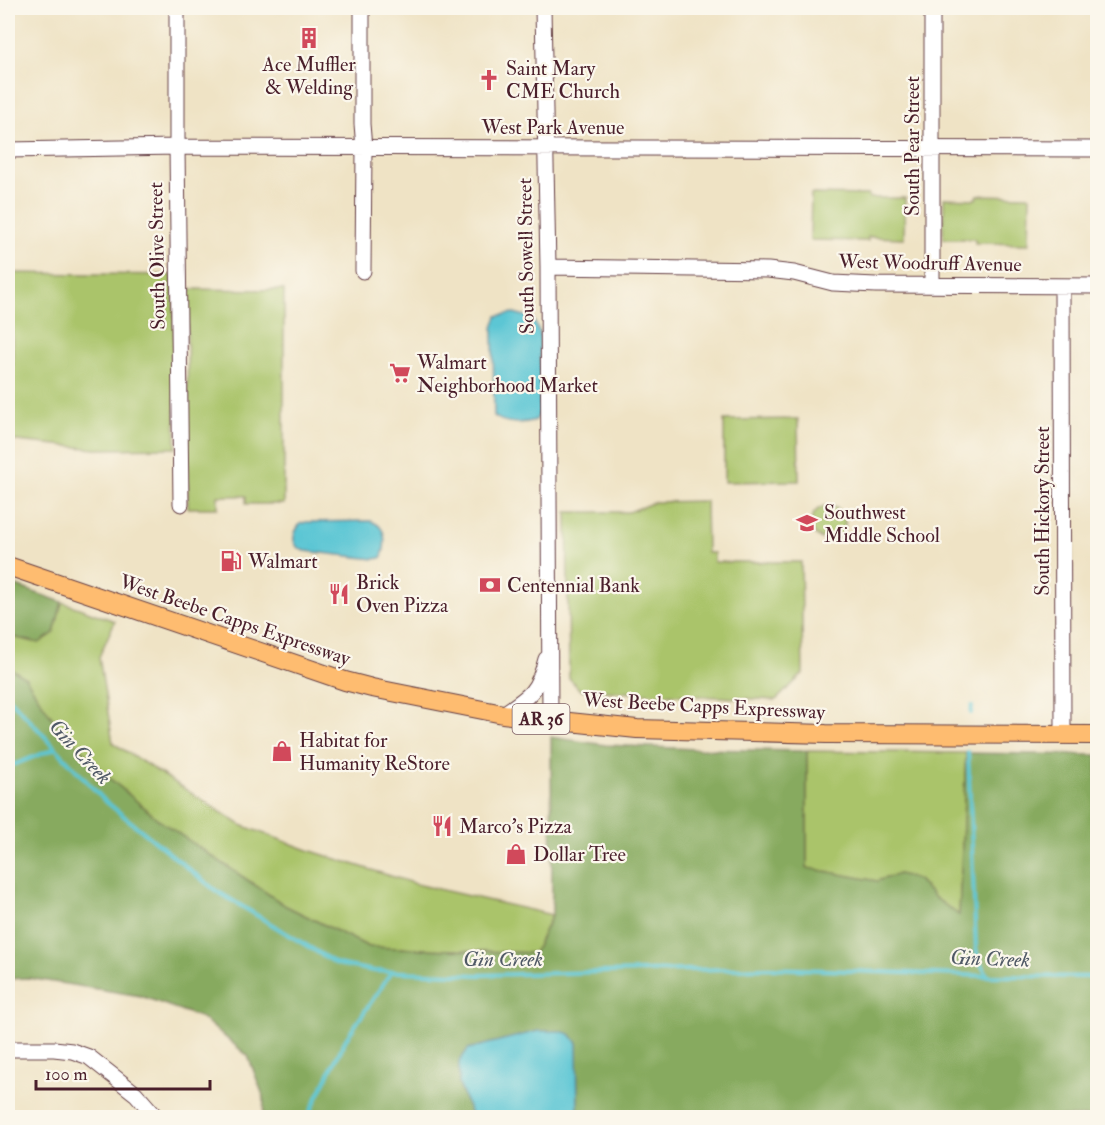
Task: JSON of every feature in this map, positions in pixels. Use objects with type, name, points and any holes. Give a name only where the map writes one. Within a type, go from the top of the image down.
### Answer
[{"type":"main road","name":"West Beebe Capps Expressway","points":[[8,566],[345,681],[503,714],[637,729],[1098,735]]},
{"type":"street","name":"South Olive Street","points":[[177,8],[181,504]]},
{"type":"street","points":[[362,8],[363,271]]},
{"type":"street","name":"South Sowell Street","points":[[543,8],[548,267],[550,720]]},
{"type":"street","name":"South Pear Street","points":[[932,8],[932,285]]},
{"type":"street","name":"West Park Avenue","points":[[8,150],[177,147],[1098,149]]},
{"type":"street","name":"West Woodruff Avenue","points":[[548,267],[768,270],[794,273],[832,283],[1098,286]]},
{"type":"street","name":"South Hickory Street","points":[[1062,286],[1063,735]]},
{"type":"street","points":[[503,714],[533,691],[543,672],[550,644]]},
{"type":"street","points":[[8,1049],[54,1048],[90,1057],[136,1094],[157,1118]]},
{"type":"green space","points":[[811,194],[905,198],[904,238],[868,237],[868,241],[810,240]]},
{"type":"green space","points":[[977,195],[1030,196],[1029,244],[975,243],[975,239],[943,239],[944,198],[976,199]]},
{"type":"green space","points":[[10,273],[173,275],[176,448],[96,449],[8,440],[8,368],[13,365]]},
{"type":"green space","points":[[187,289],[284,290],[284,504],[246,504],[246,496],[218,496],[218,508],[188,508]]},
{"type":"green space","points":[[798,419],[799,481],[724,482],[724,420]]},
{"type":"green space","points":[[706,501],[707,553],[714,553],[714,562],[801,562],[803,674],[776,700],[580,690],[569,678],[567,512],[629,512],[655,502]]},
{"type":"green space","points":[[828,506],[840,511],[845,523],[840,535],[828,540],[816,535],[811,523],[816,511]]},
{"type":"green space","points":[[8,583],[62,602],[54,633],[39,643],[8,636]]},
{"type":"green space","points":[[62,602],[115,621],[99,657],[113,743],[241,825],[308,850],[416,884],[552,915],[534,953],[369,947],[286,906],[160,821],[107,776],[54,721],[25,678],[8,667],[8,636],[39,643],[54,633]]},
{"type":"green space","points":[[8,667],[25,677],[54,721],[107,776],[160,821],[286,906],[369,947],[534,953],[552,915],[551,737],[606,745],[807,751],[807,868],[877,881],[899,874],[918,880],[934,897],[959,915],[966,753],[1097,755],[1097,1117],[578,1117],[577,1043],[459,1084],[472,1117],[263,1117],[264,1098],[248,1056],[202,1018],[141,996],[28,978],[8,979]]},
{"type":"green space","points":[[807,751],[966,753],[959,916],[934,897],[918,880],[899,874],[877,881],[807,868]]},
{"type":"water","points":[[514,313],[532,318],[540,333],[540,412],[536,420],[520,423],[503,421],[494,416],[493,328],[497,316]]},
{"type":"water","points":[[371,521],[379,526],[384,534],[381,558],[305,551],[297,546],[294,540],[297,528],[306,522]]},
{"type":"water","points":[[538,1031],[560,1031],[570,1034],[577,1043],[578,1117],[472,1117],[459,1084],[459,1062],[468,1049]]},
{"type":"waterway","name":"Gin Creek","points":[[8,697],[104,800],[215,890],[337,964],[374,971],[479,975],[769,968],[989,976],[1098,977]]},
{"type":"waterway","points":[[971,713],[972,706]]},
{"type":"waterway","points":[[8,765],[56,748]]},
{"type":"waterway","points":[[968,752],[976,948],[980,963],[988,976]]},
{"type":"waterway","points":[[307,1118],[346,1039],[392,971]]},
{"type":"place","name":"Ace Muffler & Welding","points":[[309,38]]},
{"type":"place","name":"Saint Mary CME Church","points":[[489,80]]},
{"type":"place","name":"Walmart Neighborhood Market","points":[[400,373]]},
{"type":"place","name":"Southwest Middle School","points":[[807,523]]},
{"type":"place","name":"Walmart","points":[[231,561]]},
{"type":"place","name":"Centennial Bank","points":[[490,585]]},
{"type":"place","name":"Brick Oven Pizza","points":[[339,594]]},
{"type":"place","name":"Habitat for Humanity ReStore","points":[[282,751]]},
{"type":"place","name":"Marco's Pizza","points":[[442,826]]},
{"type":"place","name":"Dollar Tree","points":[[516,854]]}]
